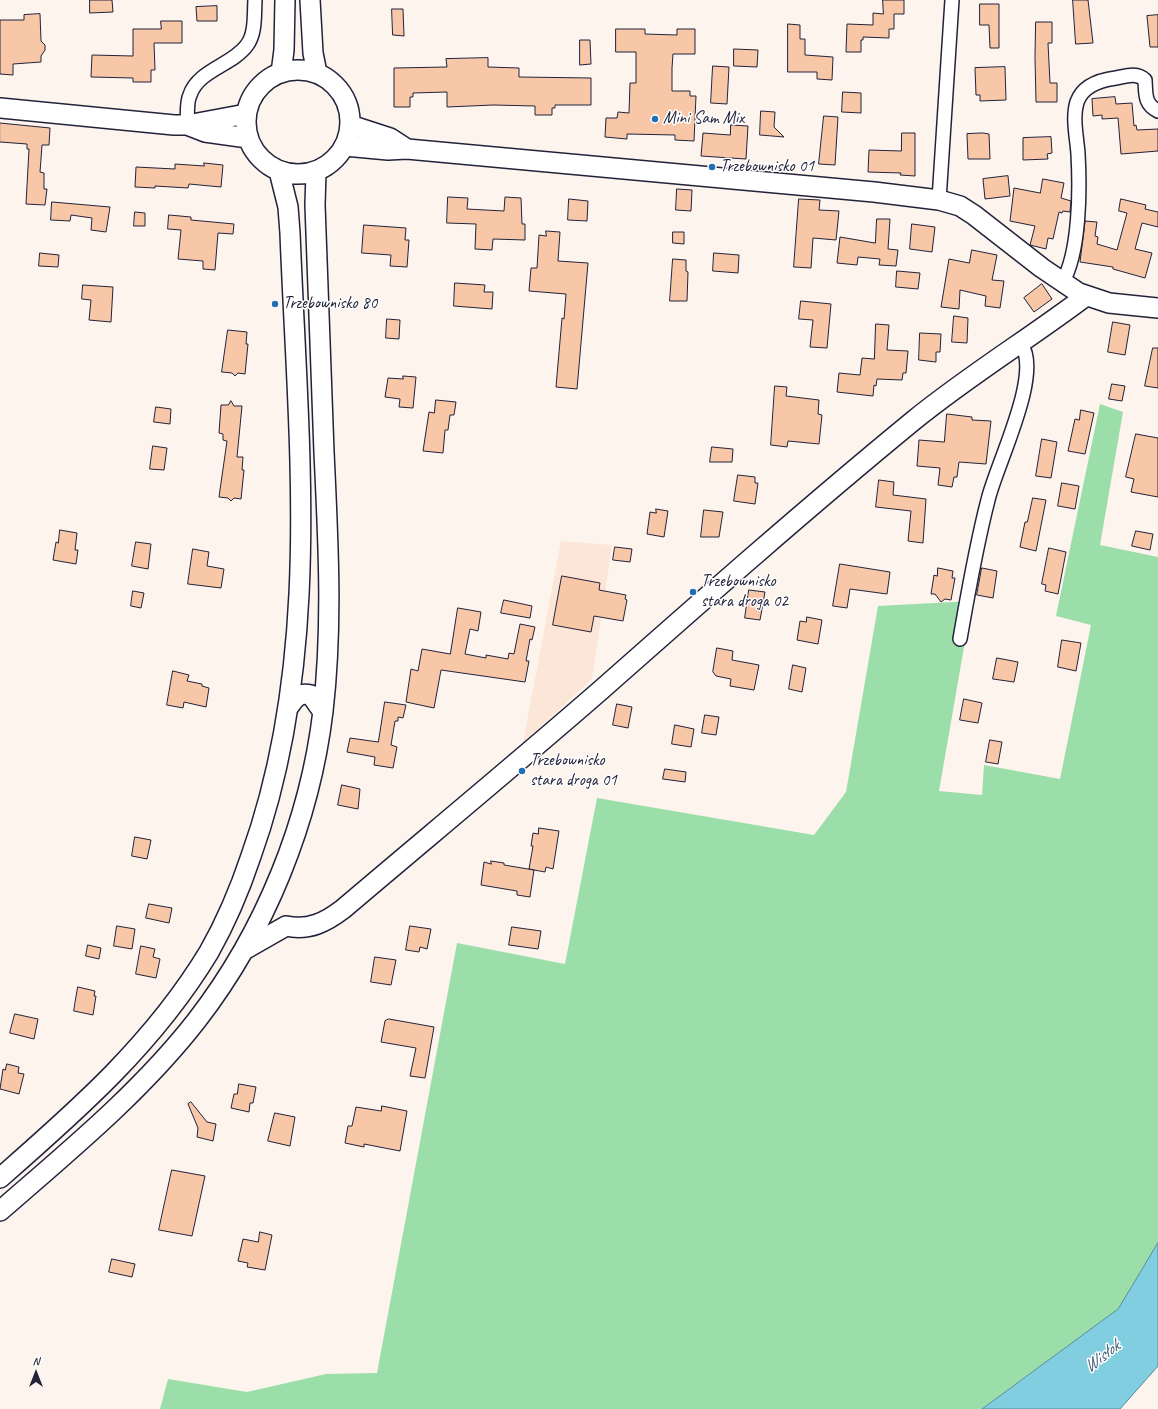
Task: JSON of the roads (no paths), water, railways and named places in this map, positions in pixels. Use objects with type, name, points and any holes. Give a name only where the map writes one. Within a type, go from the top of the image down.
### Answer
[{"type":"main road","points":[[280,73],[284,50],[285,0]]},
{"type":"main road","points":[[310,0],[313,53],[317,73]]},
{"type":"main road","points":[[293,70],[305,70],[317,73],[331,82],[342,94],[349,109],[350,125],[345,146],[328,165],[316,171],[304,174],[291,174],[279,171],[265,163],[255,152],[248,138],[246,114],[250,100],[258,88],[268,79],[280,73],[293,70]]},
{"type":"main road","points":[[0,108],[174,126],[246,114]]},
{"type":"main road","points":[[187,125],[205,132],[248,138]]},
{"type":"main road","points":[[350,125],[390,138],[407,148]]},
{"type":"main road","points":[[345,146],[388,150],[407,148],[874,192],[939,200],[960,206],[974,215],[1062,283],[1086,296],[1109,303],[1158,308]]},
{"type":"main road","points":[[0,1178],[72,1115],[114,1075],[161,1020],[209,951],[241,885],[267,813],[288,708],[298,616],[302,513],[290,233],[288,207],[279,171]]},
{"type":"main road","points":[[0,1211],[79,1142],[133,1092],[167,1057],[198,1019],[243,951],[271,896],[295,836],[306,801],[323,712],[327,657],[329,541],[314,205],[316,171]]},
{"type":"main road","points":[[243,951],[286,926],[297,928],[318,924],[343,909],[599,691],[769,541],[915,420],[970,378],[1021,344],[1086,296]]},
{"type":"main road","points":[[288,708],[296,697],[303,693],[311,694],[323,712]]},
{"type":"main road","points":[[271,896],[286,926]]},
{"type":"street","points":[[187,125],[189,96],[196,84],[241,52],[247,44],[253,26],[255,0]]},
{"type":"street","points":[[939,200],[952,0]]},
{"type":"street","points":[[1062,283],[1069,270],[1076,228],[1079,181],[1076,117],[1077,103],[1082,93],[1089,86],[1102,80],[1136,75],[1145,80],[1147,103],[1150,107],[1158,111]]},
{"type":"street","points":[[960,639],[988,498],[1007,447],[1020,404],[1028,362],[1025,350],[1021,344]]},
{"type":"water","name":"Wisłok","points":[[1158,1243],[1158,1366],[1120,1409],[982,1409],[1118,1309]]},
{"type":"place","name":"Mini Sam Mix","points":[[655,119]]},
{"type":"place","name":"Trzebownisko 01","points":[[712,167]]},
{"type":"place","name":"Trzebownisko 80","points":[[275,304]]},
{"type":"place","name":"Trzebownisko stara droga 02","points":[[693,592]]},
{"type":"place","name":"Trzebownisko stara droga 01","points":[[522,771]]}]
